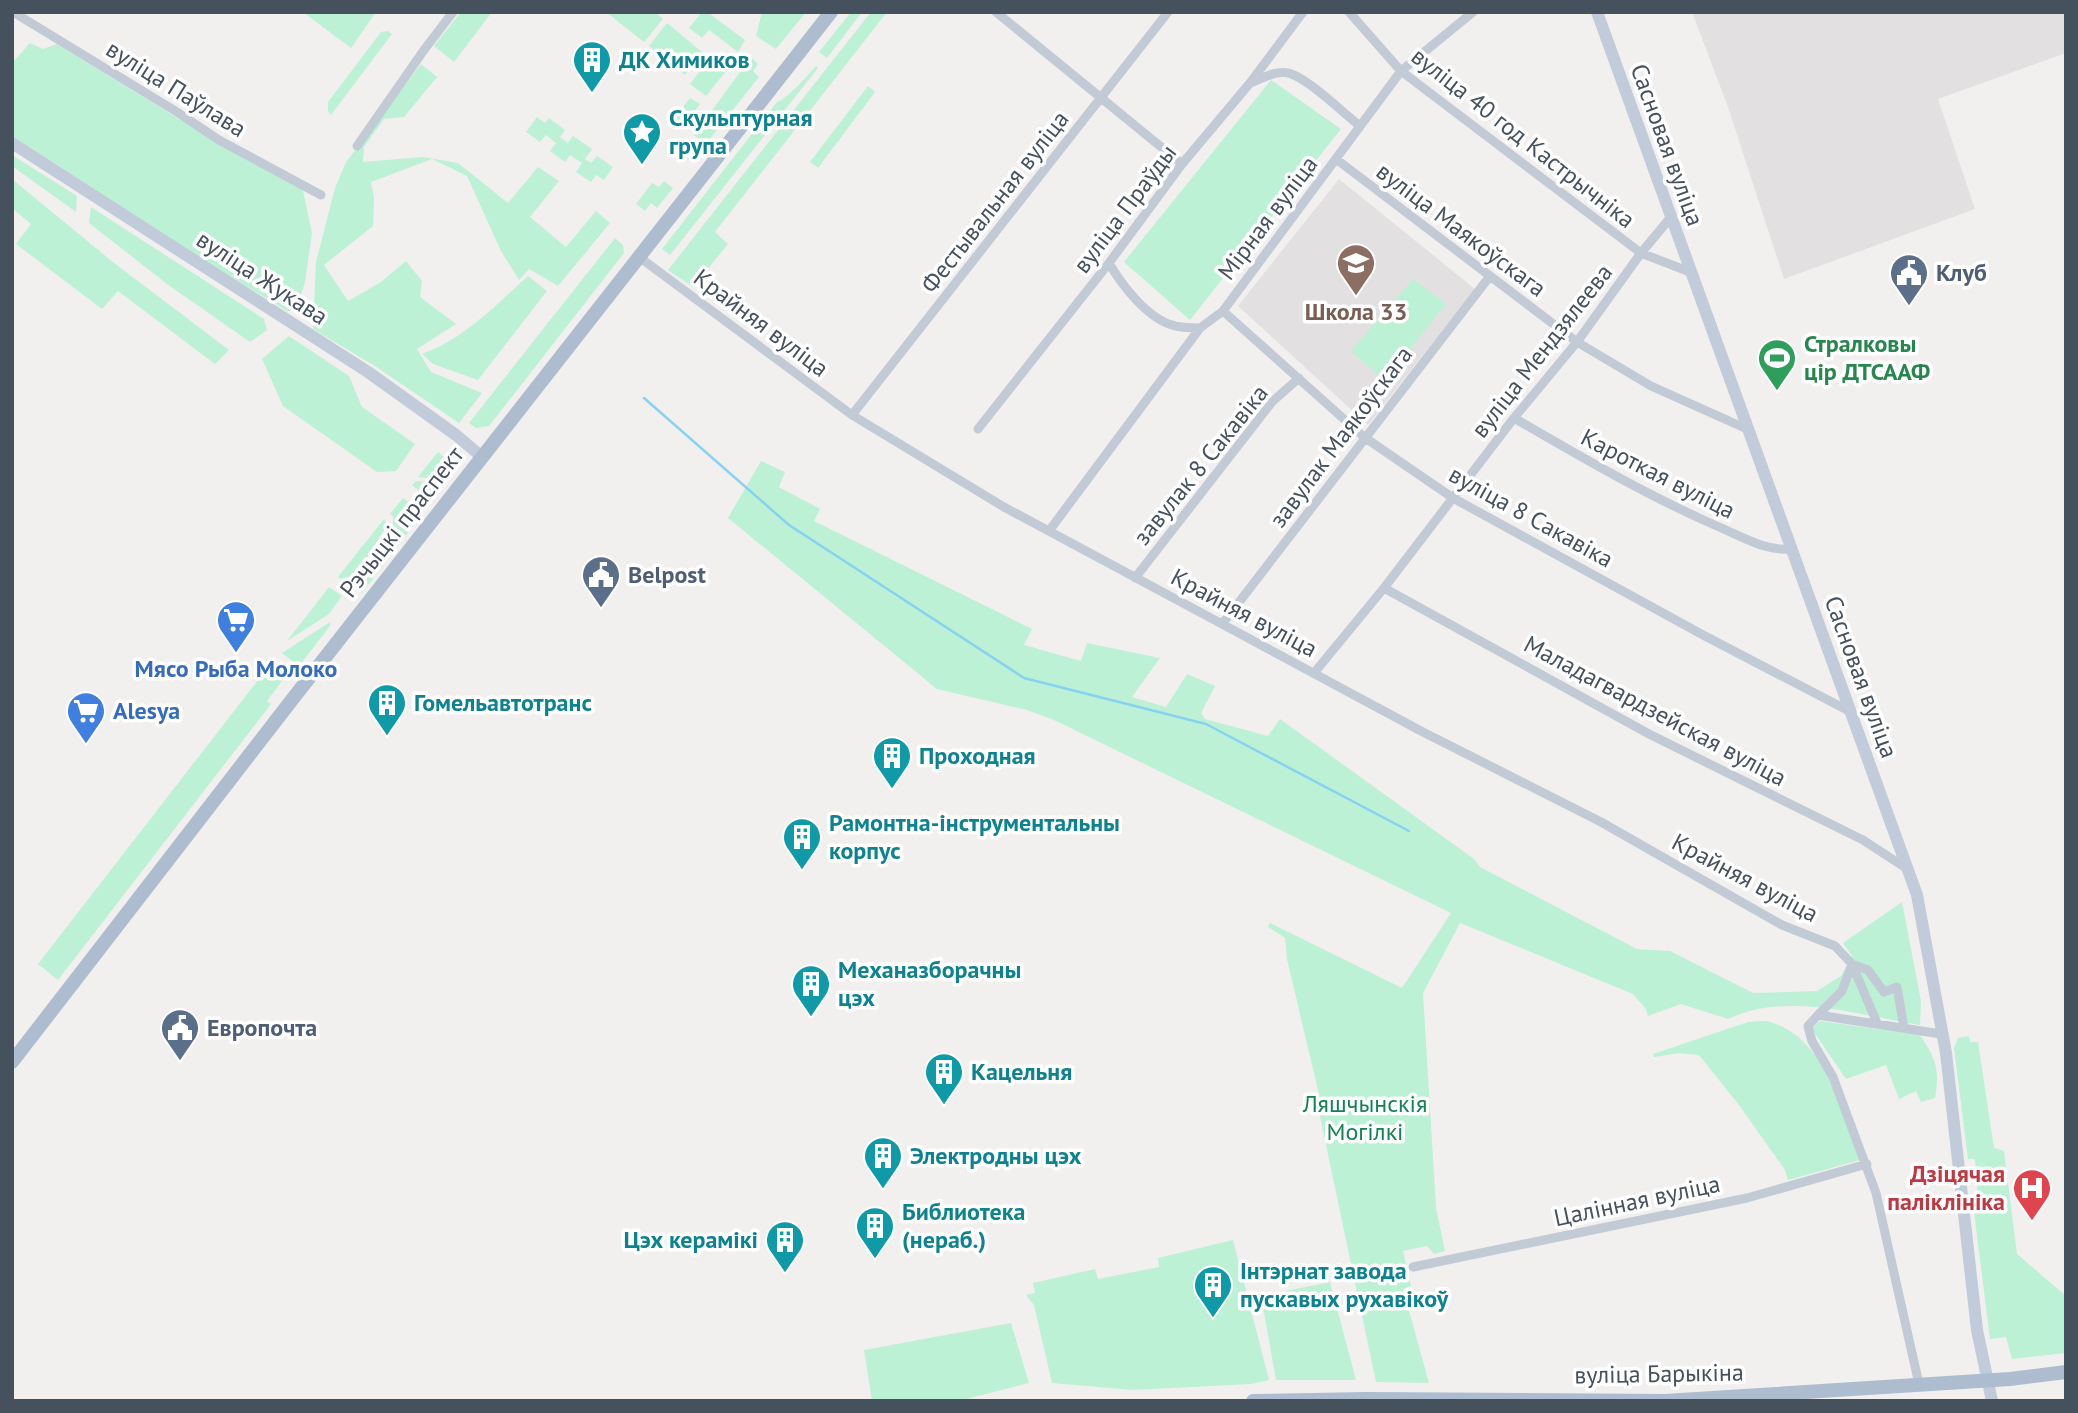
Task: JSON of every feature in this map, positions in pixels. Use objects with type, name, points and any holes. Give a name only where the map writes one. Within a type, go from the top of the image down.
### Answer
[{"type":"main road","name":"Рэчыцкі праспект","points":[[12,1062],[831,12]]},
{"type":"main road","name":"Сасновая вуліца","points":[[1597,12],[1917,895],[1926,932],[1946,1053],[1978,1330],[1992,1401]]},
{"type":"main road","name":"вуліца Жукава","points":[[12,143],[368,372],[482,457]]},
{"type":"main road","name":"вуліца Барыкіна","points":[[1253,1401],[1665,1401],[1988,1381],[2066,1372]]},
{"type":"street","name":"вуліца Паўлава","points":[[13,12],[219,140],[321,195]]},
{"type":"street","points":[[357,146],[453,12]]},
{"type":"street","points":[[996,12],[1182,164]]},
{"type":"street","name":"Фестывальная вуліца","points":[[852,415],[1168,12]]},
{"type":"street","name":"вуліца Праўды","points":[[978,429],[1303,12]]},
{"type":"street","name":"вуліца 40 год Кастрычніка","points":[[1349,12],[1401,71],[1641,253],[1690,272]]},
{"type":"street","name":"Мірная вуліца","points":[[1049,531],[1200,328],[1223,311],[1401,71],[1473,12]]},
{"type":"street","points":[[1250,83],[1286,72],[1302,79],[1360,126]]},
{"type":"street","name":"вуліца Маякоўскага","points":[[1336,159],[1577,342],[1651,386],[1747,429]]},
{"type":"street","name":"вуліца Мендзялеева","points":[[1314,673],[1577,342],[1641,253],[1671,217]]},
{"type":"street","name":"Крайняя вуліца","points":[[639,257],[852,415],[1004,507],[1421,731],[1601,822],[1782,925],[1835,946],[1852,964],[1877,1023]]},
{"type":"street","points":[[1109,262],[1123,286],[1160,320],[1171,325],[1200,328]]},
{"type":"street","name":"завулак Маякоўскага","points":[[1223,623],[1490,276]]},
{"type":"street","name":"вуліца 8 Сакавіка","points":[[1223,311],[1364,437],[1453,498],[1703,635],[1851,712]]},
{"type":"street","name":"завулак 8 Сакавіка","points":[[1135,578],[1272,402],[1299,378]]},
{"type":"street","name":"Кароткая вуліца","points":[[1514,418],[1676,508],[1750,542],[1779,550],[1791,549]]},
{"type":"street","name":"Маладагвардзейская вуліца","points":[[1384,588],[1649,734],[1863,840],[1908,869]]},
{"type":"street","points":[[1852,964],[1842,991],[1808,1026],[1812,1041],[1833,1077],[1876,1193],[1919,1384]]},
{"type":"street","name":"Крайняя вуліца","points":[[1852,964],[1868,970],[1884,992],[1897,987],[1904,1028]]},
{"type":"street","points":[[1818,1016],[1941,1034]]},
{"type":"street","name":"Цалінная вуліца","points":[[1413,1267],[1747,1198],[1867,1164]]},
{"type":"shaded area","points":[[1692,12],[2066,12],[2066,53],[1938,99],[1975,209],[1784,279],[1728,107]]},
{"type":"shaded area","name":"Школа 33","points":[[1339,179],[1475,289],[1368,425],[1238,306]]},
{"type":"green space","points":[[303,12],[376,12],[351,48]]},
{"type":"green space","points":[[461,12],[492,12],[454,62],[434,46]]},
{"type":"green space","points":[[606,12],[655,12],[663,19],[644,42]]},
{"type":"green space","points":[[702,12],[707,12],[745,40],[738,52],[709,30],[702,38],[689,28]]},
{"type":"green space","points":[[762,12],[806,12],[776,49],[756,36]]},
{"type":"green space","points":[[851,12],[862,12],[827,58],[819,52]]},
{"type":"green space","points":[[871,12],[887,12],[715,232],[728,244],[693,287],[668,270]]},
{"type":"green space","points":[[667,23],[702,52],[685,75],[649,46]]},
{"type":"green space","points":[[388,31],[392,34],[331,115],[328,102],[381,32]]},
{"type":"green space","points":[[30,43],[43,49],[57,44],[179,119],[302,186],[312,233],[305,282],[296,311],[287,311],[252,290],[12,136],[12,63]]},
{"type":"green space","points":[[751,57],[758,64],[753,71],[759,77],[701,150],[695,146],[700,139],[694,135]]},
{"type":"green space","points":[[710,58],[726,71],[706,96],[690,84]]},
{"type":"green space","points":[[421,64],[437,77],[404,117],[384,119],[364,147],[363,162],[423,157],[458,163],[508,203],[538,167],[559,181],[530,217],[566,247],[596,211],[610,223],[558,286],[529,269],[519,280],[501,251],[467,176],[432,159],[371,182],[374,198],[373,226],[324,265],[348,301],[381,282],[406,261],[422,281],[420,297],[456,324],[417,349],[431,372],[482,393],[459,423],[375,366],[313,329],[316,262],[335,188],[346,162]]},
{"type":"green space","points":[[816,66],[818,68],[670,255],[662,249],[777,102]]},
{"type":"green space","points":[[1271,80],[1341,129],[1190,320],[1124,262]]},
{"type":"green space","points":[[868,86],[875,92],[818,168],[810,162]]},
{"type":"green space","points":[[690,98],[700,104],[684,126],[674,119]]},
{"type":"green space","points":[[537,117],[545,123],[549,118],[565,130],[560,137],[568,143],[573,136],[592,149],[585,159],[591,163],[597,156],[613,167],[604,180],[596,175],[591,182],[576,172],[582,163],[570,155],[565,162],[550,151],[556,143],[546,135],[540,142],[526,132]]},
{"type":"green space","points":[[12,155],[77,196],[76,212],[12,166]]},
{"type":"green space","points":[[12,179],[114,263],[229,350],[215,364],[118,291],[102,309],[16,244],[31,224],[12,208]]},
{"type":"green space","points":[[664,181],[673,188],[657,208],[651,203],[645,211],[636,204],[652,183],[659,187]]},
{"type":"green space","points":[[91,207],[264,319],[267,330],[250,342],[167,284],[89,223]]},
{"type":"green space","points":[[615,238],[623,245],[624,253],[489,426],[476,428],[469,423]]},
{"type":"green space","points":[[528,276],[547,291],[478,380],[433,364],[422,354],[465,331]]},
{"type":"green space","points":[[1413,279],[1446,304],[1385,381],[1351,351]]},
{"type":"green space","points":[[289,336],[349,376],[362,407],[415,444],[396,471],[377,472],[283,406],[262,359]]},
{"type":"green space","points":[[438,452],[457,468],[447,480],[418,477]]},
{"type":"green space","name":"Ляшчынскія Могілкі","points":[[761,461],[785,472],[779,487],[820,509],[814,521],[1032,629],[1024,645],[1081,661],[1087,643],[1160,658],[1132,697],[1166,707],[1187,674],[1215,686],[1201,713],[1205,719],[1268,736],[1280,719],[1474,859],[1480,867],[1637,949],[1670,951],[1753,993],[1817,991],[1841,976],[1852,956],[1843,943],[1902,902],[1921,1001],[1920,1025],[1848,1011],[1799,1006],[1751,1011],[1728,1019],[1681,1004],[1648,1016],[1646,1009],[1633,994],[1460,923],[1423,993],[1436,1208],[1445,1251],[1434,1254],[1427,1246],[1403,1251],[1411,1286],[1403,1289],[1429,1383],[1376,1382],[1318,1107],[1322,1107],[1287,959],[1285,938],[1268,927],[1270,923],[1402,988],[1451,913],[1054,720],[1027,710],[937,689],[728,518]]},
{"type":"green space","points":[[416,481],[446,483],[425,509],[419,505],[426,496],[412,485]]},
{"type":"green space","points":[[403,498],[423,513],[362,593],[356,589],[393,526],[393,516],[390,514]]},
{"type":"green space","points":[[384,519],[387,525],[350,586],[338,577]]},
{"type":"green space","points":[[329,587],[342,596],[329,614],[287,641]]},
{"type":"green space","points":[[330,622],[330,626],[299,666],[282,653]]},
{"type":"green space","points":[[272,662],[287,674],[267,701],[271,704],[58,980],[38,964]]},
{"type":"green space","points":[[1820,1021],[1920,1035],[1935,1065],[1935,1098],[1921,1102],[1916,1091],[1899,1099],[1886,1065],[1846,1079],[1812,1029]]},
{"type":"green space","points":[[1748,1022],[1770,1022],[1789,1031],[1819,1060],[1838,1100],[1860,1160],[1788,1180],[1785,1170],[1739,1105],[1699,1055],[1679,1053],[1654,1057],[1653,1054]]},
{"type":"green space","points":[[1969,1036],[1970,1042],[1978,1042],[1994,1148],[2004,1151],[2017,1254],[2066,1296],[2066,1353],[2012,1359],[2006,1337],[1990,1339],[1973,1204],[1978,1202],[1975,1159],[1968,1159],[1954,1048],[1958,1038]]},
{"type":"green space","points":[[1233,1240],[1269,1380],[1251,1384],[1133,1390],[1052,1383],[1034,1305],[1026,1295],[1035,1293],[1033,1283],[1095,1269],[1098,1279],[1159,1267],[1158,1258]]},
{"type":"green space","points":[[1330,1282],[1356,1380],[1276,1380],[1261,1296]]},
{"type":"green space","points":[[1011,1323],[1029,1383],[959,1401],[872,1401],[864,1350]]},
{"type":"waterway","points":[[644,398],[789,525],[1024,678],[1206,724],[1409,831]]},
{"type":"place","name":"ДК Химиков","points":[[592,94]]},
{"type":"place","name":"Скульптурная група","points":[[642,166]]},
{"type":"place","name":"Школа 33","points":[[1356,297]]},
{"type":"place","name":"Клуб","points":[[1909,307]]},
{"type":"place","name":"Стралковы цір ДТСААФ","points":[[1777,392]]},
{"type":"place","name":"Belpost","points":[[601,609]]},
{"type":"place","name":"Мясо Рыба Молоко","points":[[236,654]]},
{"type":"place","name":"Гомельавтотранс","points":[[387,737]]},
{"type":"place","name":"Alesya","points":[[86,745]]},
{"type":"place","name":"Проходная","points":[[892,790]]},
{"type":"place","name":"Рамонтна-інструментальны корпус","points":[[802,871]]},
{"type":"place","name":"Механазборачны цэх","points":[[811,1018]]},
{"type":"place","name":"Европочта","points":[[180,1062]]},
{"type":"place","name":"Кацельня","points":[[944,1106]]},
{"type":"place","name":"Электродны цэх","points":[[883,1190]]},
{"type":"place","name":"Дзіцячая паліклініка","points":[[2032,1222]]},
{"type":"place","name":"Библиотека (нераб.)","points":[[875,1260]]},
{"type":"place","name":"Цэх керамікі","points":[[785,1274]]},
{"type":"place","name":"Інтэрнат завода пускавых рухавікоў","points":[[1213,1319]]}]
